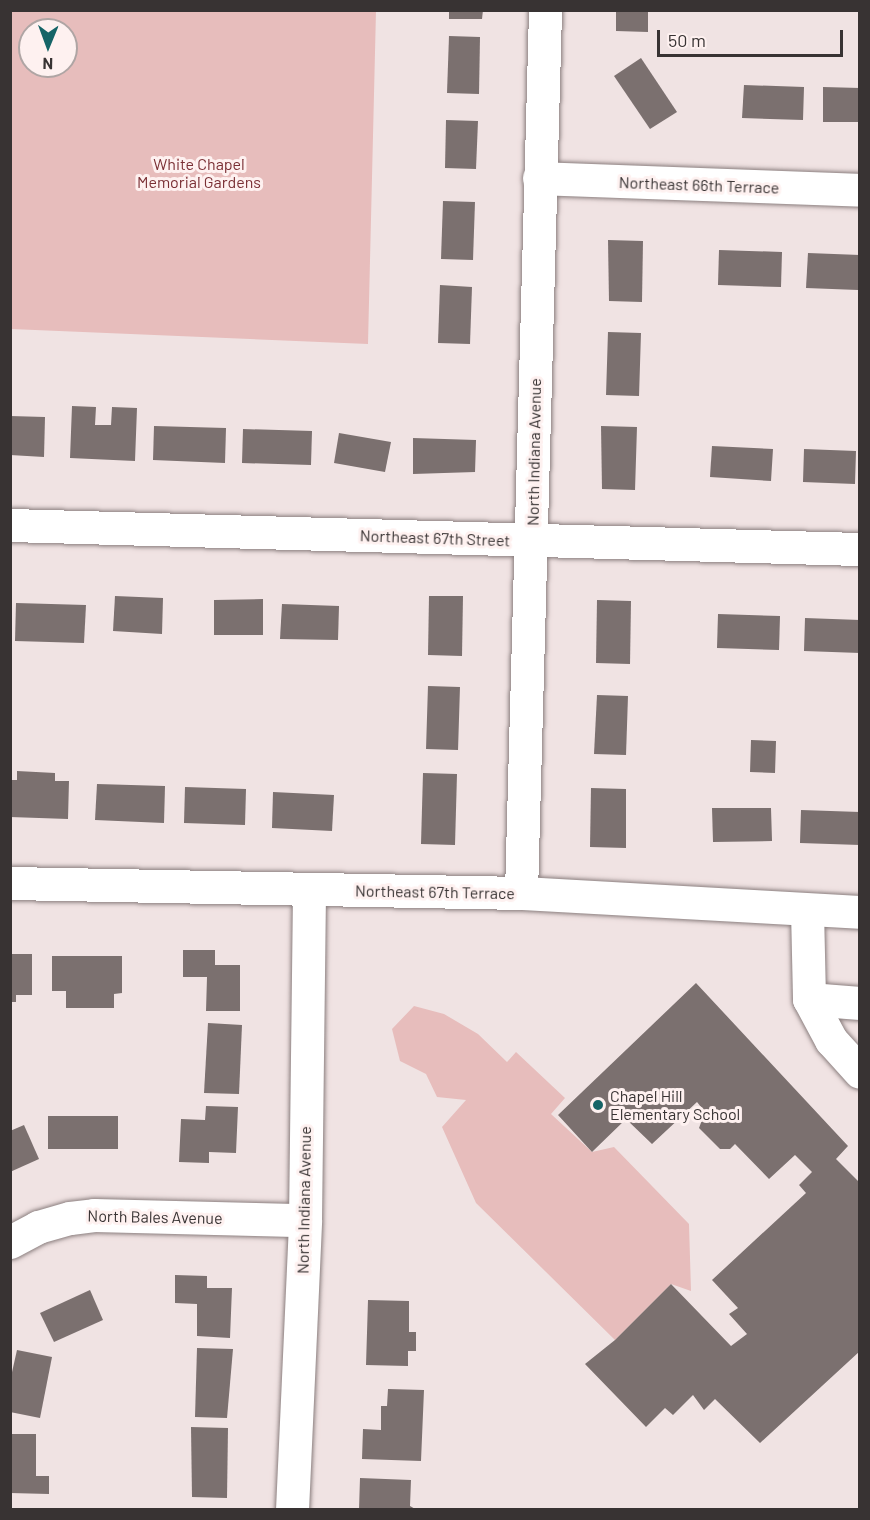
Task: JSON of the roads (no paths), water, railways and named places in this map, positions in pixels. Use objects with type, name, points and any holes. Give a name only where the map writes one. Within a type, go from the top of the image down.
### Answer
[{"type":"street","name":"North Indiana Avenue","points":[[521,893],[533,541],[539,178],[545,10]]},
{"type":"street","name":"Northeast 66th Terrace","points":[[539,178],[860,190]]},
{"type":"street","name":"Northeast 67th Street","points":[[10,525],[860,549]]},
{"type":"street","name":"Northeast 67th Terrace","points":[[10,883],[521,893],[860,912]]},
{"type":"street","name":"North Indiana Avenue","points":[[292,1509],[305,1220],[309,890]]},
{"type":"street","points":[[807,910],[809,999],[831,1041],[860,1071]]},
{"type":"street","points":[[809,999],[860,1003]]},
{"type":"street","name":"North Bales Avenue","points":[[10,1242],[39,1227],[70,1218],[94,1215],[305,1220]]},
{"type":"place","name":"Chapel Hill Elementary School","points":[[598,1105]]},
{"type":"park label","name":"White Chapel Memorial Gardens","points":[[199,173]]}]
